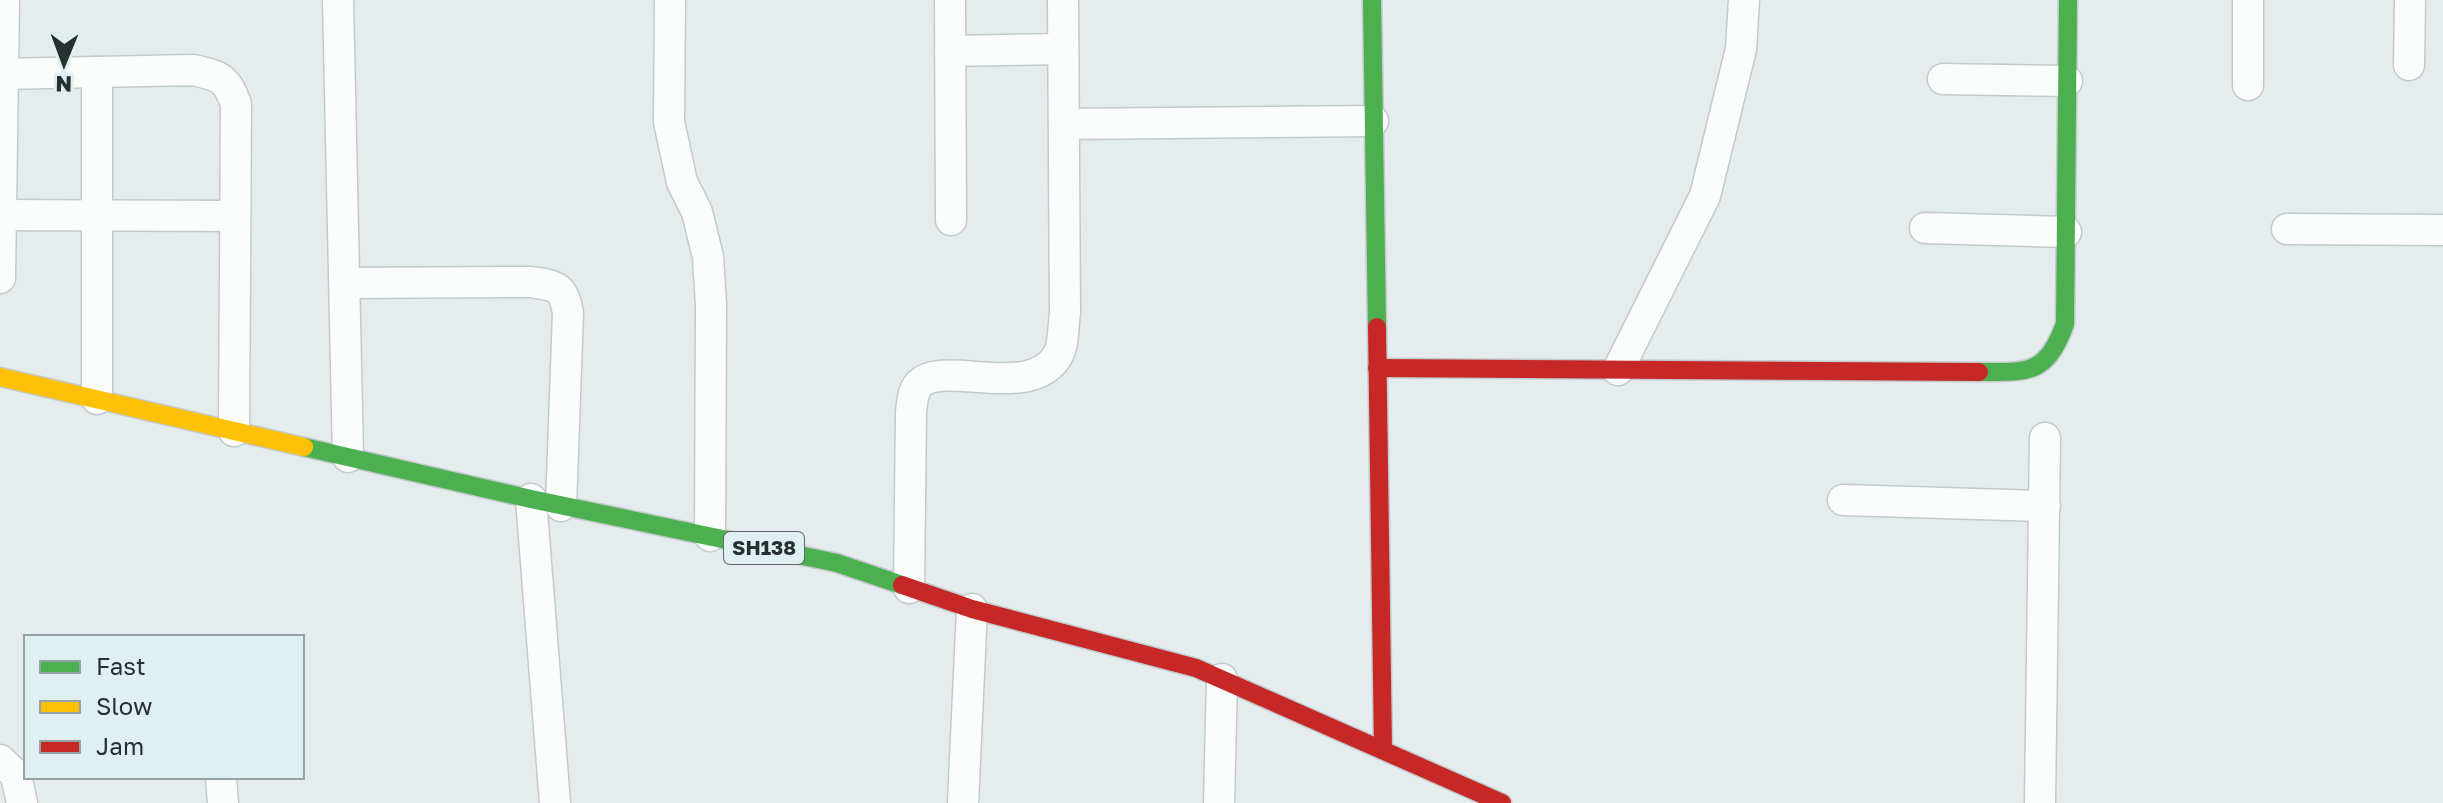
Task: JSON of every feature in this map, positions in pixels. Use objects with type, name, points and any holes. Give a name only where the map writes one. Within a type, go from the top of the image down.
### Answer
[{"type":"street","points":[[0,278],[4,0]]},
{"type":"street","points":[[338,0],[348,457]]},
{"type":"street","points":[[670,0],[669,122],[682,182],[697,212],[708,257],[711,305],[710,536]]},
{"type":"street","points":[[950,0],[951,220]]},
{"type":"street","points":[[909,588],[911,413],[913,396],[920,383],[935,377],[1027,378],[1048,369],[1060,352],[1065,313],[1063,0]]},
{"type":"street","points":[[1372,0],[1383,750]]},
{"type":"street","points":[[1618,370],[1705,196],[1741,49],[1744,0]]},
{"type":"street","points":[[1377,368],[2007,372],[2035,369],[2054,354],[2065,324],[2068,0]]},
{"type":"street","points":[[2248,0],[2248,85]]},
{"type":"street","points":[[2409,65],[2410,0]]},
{"type":"street","points":[[950,51],[1063,49]]},
{"type":"street","points":[[1,74],[193,70],[217,76],[229,84],[236,104],[234,431]]},
{"type":"street","points":[[97,72],[97,399]]},
{"type":"street","points":[[1943,79],[2067,81]]},
{"type":"street","points":[[1064,124],[1373,121]]},
{"type":"street","points":[[0,215],[235,216]]},
{"type":"street","points":[[1925,228],[2066,232]]},
{"type":"street","points":[[2287,229],[2443,230]]},
{"type":"street","points":[[345,283],[531,282],[554,286],[564,294],[568,313],[561,506]]},
{"type":"street","name":"SH138","points":[[0,377],[561,506],[837,563],[972,609],[1196,668],[1502,803]]},
{"type":"street","points":[[2040,803],[2045,438]]},
{"type":"street","points":[[531,499],[555,803]]},
{"type":"street","points":[[1843,500],[2045,506]]},
{"type":"street","points":[[963,803],[972,609]]},
{"type":"street","points":[[1219,803],[1222,679]]},
{"type":"street","points":[[0,760],[16,775],[22,803]]},
{"type":"street","points":[[221,779],[223,803]]},
{"type":"traffic: fast","points":[[1372,0],[1377,327]]},
{"type":"traffic: fast","points":[[1979,372],[2011,372],[2043,362],[2058,341],[2065,324],[2068,0]]},
{"type":"traffic: fast","points":[[304,447],[531,499],[837,563],[902,585]]},
{"type":"traffic: slow","points":[[0,377],[304,447]]},
{"type":"traffic: jam","points":[[1377,327],[1383,750]]},
{"type":"traffic: jam","points":[[1377,368],[1979,372]]},
{"type":"traffic: jam","points":[[902,585],[972,609],[1196,668],[1502,803]]}]
